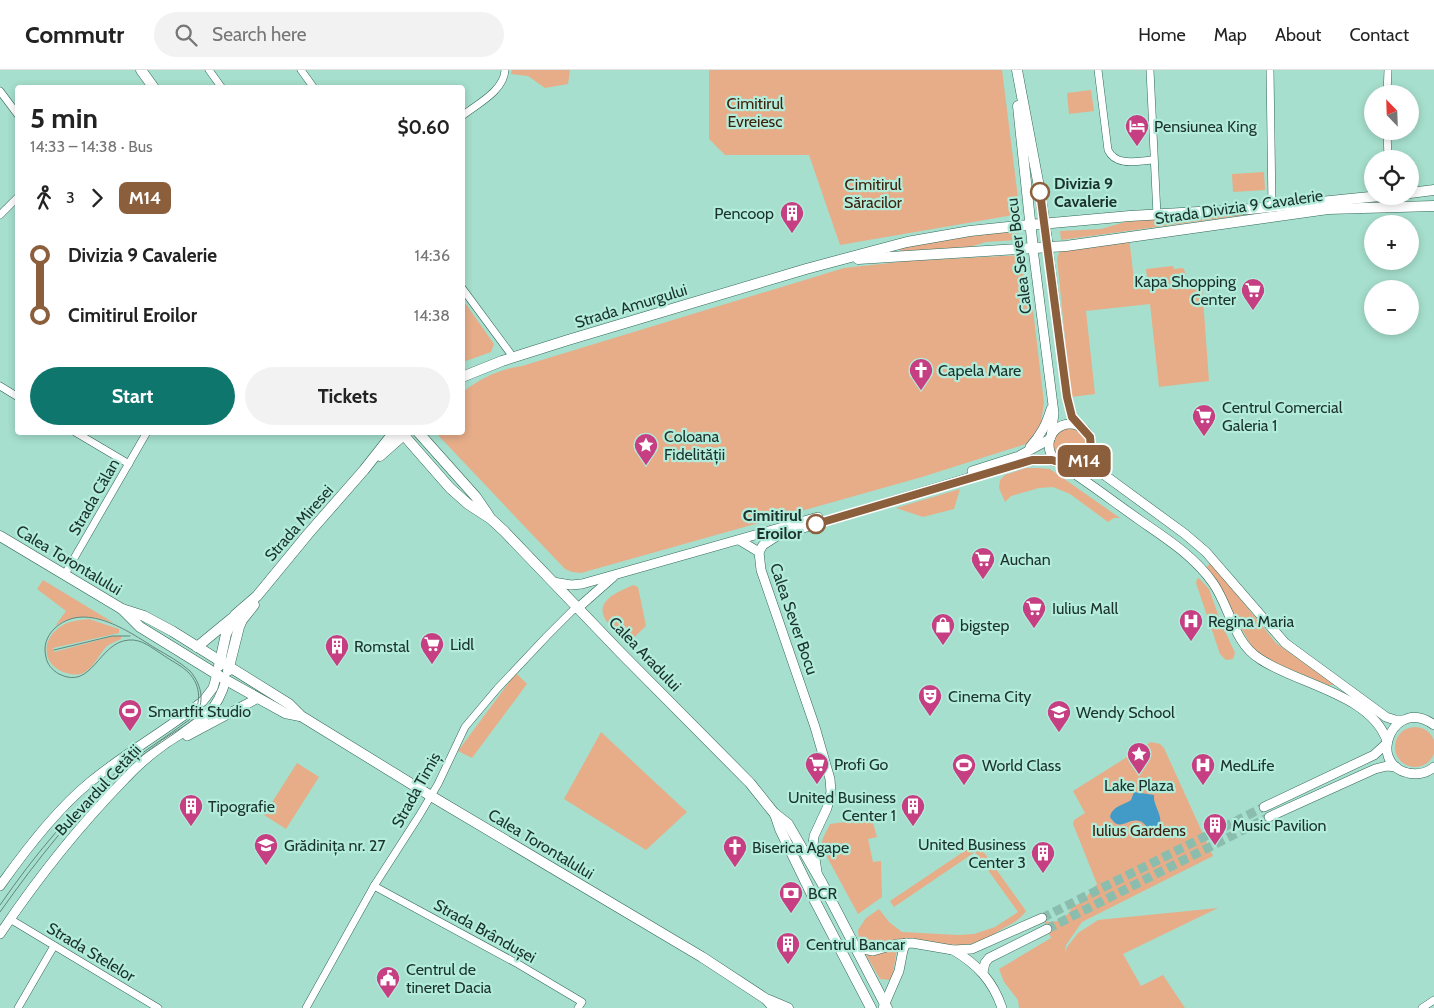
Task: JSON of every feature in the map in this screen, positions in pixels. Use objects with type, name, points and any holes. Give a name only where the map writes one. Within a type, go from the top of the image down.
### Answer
[{"type":"main road","points":[[141,70],[152,85]]},
{"type":"main road","name":"Calea Sever Bocu","points":[[1016,70],[1045,224],[1067,397],[1072,417],[1081,427]]},
{"type":"main road","name":"Calea Sever Bocu","points":[[1016,70],[1030,225],[1054,422],[1050,438]]},
{"type":"main road","points":[[1419,192],[1434,190]]},
{"type":"main road","name":"Strada Divizia 9 Cavalerie","points":[[1030,225],[1272,207],[1364,198]]},
{"type":"main road","name":"Strada Divizia 9 Cavalerie","points":[[1033,249],[1328,209],[1434,206]]},
{"type":"main road","name":"Strada Amurgului","points":[[465,378],[514,357],[806,269],[907,242],[1030,225]]},
{"type":"main road","name":"Strada Amurgului","points":[[806,269],[860,259],[1033,249]]},
{"type":"main road","points":[[1022,454],[1042,434],[1052,402]]},
{"type":"main road","points":[[554,582],[575,585],[620,574],[948,478],[1022,454],[1050,438],[1063,425],[1070,424],[1081,427],[1088,435],[1092,460],[1099,471],[1185,534],[1206,552],[1284,643],[1386,717],[1395,720],[1416,718],[1432,723]]},
{"type":"main road","name":"Strada Miresei","points":[[222,677],[226,634],[236,615],[258,596],[308,534],[364,470],[399,435]]},
{"type":"main road","name":"Calea Aradului","points":[[403,435],[450,488],[468,504],[491,519]]},
{"type":"main road","name":"Calea Aradului","points":[[421,435],[476,497],[491,519],[750,783],[774,813],[788,824],[822,884],[885,1007]]},
{"type":"main road","points":[[1050,438],[1050,451],[1059,463],[1190,556],[1213,583],[1230,618],[1250,652],[1276,669],[1313,683],[1353,704],[1379,724],[1384,731],[1388,756],[1396,767],[1404,772],[1413,774],[1423,773],[1433,768]]},
{"type":"main road","points":[[1059,463],[1071,466],[1078,464],[1087,457],[1091,449]]},
{"type":"main road","name":"Calea Sever Bocu","points":[[822,884],[817,870],[813,845],[814,836],[828,808],[831,792],[830,779],[809,710],[763,576],[759,552],[763,545],[777,536],[1020,463],[1042,459],[1059,463]]},
{"type":"main road","name":"Calea Torontalului","points":[[0,536],[122,609],[140,627],[222,677],[285,713],[300,716]]},
{"type":"main road","points":[[739,540],[759,552]]},
{"type":"main road","points":[[579,607],[610,580],[620,574]]},
{"type":"main road","name":"Strada Miresei","points":[[224,664],[242,620],[258,596]]},
{"type":"main road","name":"Calea Torontalului","points":[[122,609],[144,616],[197,647],[289,704],[300,716],[702,957],[766,999],[788,1008]]},
{"type":"main road","points":[[197,647],[236,615]]},
{"type":"main road","name":"Bulevardul Cetății","points":[[0,934],[54,860],[117,787],[165,744],[210,713],[220,699],[222,677]]},
{"type":"main road","name":"Bulevardul Cetății","points":[[0,886],[71,799],[105,770],[203,700],[222,677]]},
{"type":"main road","points":[[165,744],[192,734],[258,698]]},
{"type":"main road","points":[[1264,807],[1374,755],[1387,742],[1392,729],[1403,720]]},
{"type":"main road","points":[[1269,817],[1376,769],[1387,766],[1396,767]]},
{"type":"main road","name":"Calea Aradului","points":[[774,813],[815,901],[870,1008]]},
{"type":"main road","points":[[953,950],[978,947],[1042,918]]},
{"type":"main road","points":[[983,972],[985,963],[989,958],[1047,929]]},
{"type":"main road","points":[[885,1007],[899,971],[906,943]]},
{"type":"main road","points":[[854,947],[873,951],[897,944],[918,943],[953,950],[964,956],[983,972],[992,985],[1002,1008]]},
{"type":"main road","name":"Calea Torontalului","points":[[766,999],[774,1008]]},
{"type":"street","points":[[209,70],[220,85]]},
{"type":"street","points":[[301,70],[312,85]]},
{"type":"street","points":[[465,114],[498,88],[504,79],[505,70]]},
{"type":"street","points":[[1098,70],[1110,155],[1123,162],[1153,160]]},
{"type":"street","points":[[1150,70],[1157,215]]},
{"type":"street","points":[[1270,70],[1272,207]]},
{"type":"street","points":[[1387,85],[1388,70]]},
{"type":"street","points":[[0,92],[15,112]]},
{"type":"street","points":[[0,215],[15,200]]},
{"type":"street","points":[[465,292],[514,357]]},
{"type":"street","points":[[0,386],[15,395]]},
{"type":"street","points":[[81,435],[129,464]]},
{"type":"street","name":"Strada Călan","points":[[65,574],[145,435]]},
{"type":"street","name":"Strada Timiș","points":[[306,1008],[374,886],[431,796],[465,727],[547,636],[572,611],[579,607]]},
{"type":"street","name":"Strada Brândușei","points":[[374,886],[518,964],[580,1005]]},
{"type":"street","name":"Strada Stelelor","points":[[10,919],[158,1008]]},
{"type":"street","points":[[18,1008],[54,946]]},
{"type":"street","points":[[1422,1008],[1434,1000]]},
{"type":"green space","points":[[512,70],[570,70],[568,84],[545,88],[528,76],[511,74]]},
{"type":"green space","points":[[709,70],[1002,70],[1020,214],[840,245],[809,155],[725,155],[709,139]]},
{"type":"green space","points":[[1091,90],[1094,111],[1069,114],[1067,93]]},
{"type":"green space","points":[[1264,172],[1265,190],[1233,192],[1232,174]]},
{"type":"green space","points":[[1264,212],[1061,240],[1060,231],[1101,229],[1125,222]]},
{"type":"green space","points":[[1017,228],[1018,240],[986,242],[970,247],[902,251],[899,249],[900,247]]},
{"type":"green space","points":[[1129,237],[1134,280],[1147,278],[1146,269],[1173,266],[1174,269],[1183,268],[1187,286],[1202,285],[1209,381],[1159,387],[1150,304],[1086,311],[1095,394],[1071,397],[1057,258],[1059,253],[1058,246]]},
{"type":"green space","name":"Cimitirul Eroilor","points":[[1021,255],[1026,298],[1033,310],[1044,403],[1041,422],[1036,432],[1026,444],[922,477],[581,573],[565,569],[438,435],[465,435],[465,391],[484,378],[506,369],[522,366],[844,268],[908,261]]},
{"type":"green space","points":[[465,303],[494,344],[491,352],[465,361]]},
{"type":"green space","points":[[1070,424],[1085,430],[1091,445],[1085,460],[1070,466],[1055,460],[1049,445],[1055,430]]},
{"type":"green space","points":[[1026,468],[1050,469],[1120,518],[1114,518],[1108,522],[1070,494],[1053,487],[1039,488],[1011,496],[1005,502],[999,488],[1000,480],[1005,475]]},
{"type":"green space","points":[[960,489],[954,509],[923,517],[896,508]]},
{"type":"green space","points":[[1211,563],[1276,643],[1335,685],[1328,685],[1302,674],[1278,667],[1253,649],[1220,590],[1204,569]]},
{"type":"green space","points":[[1199,578],[1209,589],[1235,653],[1233,659],[1226,660],[1220,654],[1196,583]]},
{"type":"green space","points":[[43,580],[114,623],[91,617],[77,617],[55,626],[66,611],[37,589]]},
{"type":"green space","points":[[633,585],[638,587],[646,626],[628,643],[608,623],[603,611],[604,605],[610,597]]},
{"type":"green space","points":[[89,619],[119,629],[119,633],[53,648],[54,652],[114,636],[121,636],[121,639],[107,646],[91,667],[83,673],[73,675],[54,667],[47,654],[49,640],[53,633],[63,625]]},
{"type":"green space","points":[[516,673],[527,684],[472,758],[458,751]]},
{"type":"green space","points":[[1415,727],[1429,733],[1435,747],[1429,761],[1415,767],[1401,761],[1395,747],[1401,733]]},
{"type":"green space","points":[[601,732],[687,812],[646,850],[564,799]]},
{"type":"green space","name":"Iulius Gardens","points":[[1151,742],[1160,744],[1164,748],[1213,856],[1082,922],[1066,945],[1065,954],[1067,947],[1078,933],[1098,920],[1218,908],[1123,954],[1141,986],[1163,975],[1185,1008],[1019,1008],[1018,1000],[1004,982],[999,969],[1051,938],[1044,921],[1053,922],[1061,920],[1072,907],[1082,902],[1097,884],[1073,824],[1074,820],[1085,813],[1073,791]]},
{"type":"green space","points":[[297,763],[319,777],[286,829],[264,815]]},
{"type":"green space","points":[[868,819],[873,823],[877,837],[868,839],[873,862],[881,861],[882,897],[858,914],[821,846],[830,824]]},
{"type":"green space","points":[[972,846],[980,847],[1026,911],[1018,919],[985,939],[966,945],[904,939],[866,946],[859,940],[858,930],[866,918],[879,909],[889,922],[902,932],[958,935],[974,934],[995,927],[1018,912],[975,852],[894,907],[890,901]]},
{"type":"green space","points":[[894,949],[897,951],[892,977],[890,980],[880,979],[866,955]]},
{"type":"water","points":[[1134,792],[1154,795],[1154,801],[1160,818],[1159,825],[1149,828],[1142,822],[1135,821],[1120,825],[1110,817],[1113,810],[1131,800]]},
{"type":"tunnel","points":[[1042,918],[1264,807]]},
{"type":"tunnel","points":[[1047,929],[1269,817]]},
{"type":"tram line","points":[[0,905],[40,851],[69,817],[118,771],[189,720],[196,709],[199,696],[193,678],[182,667],[143,642],[129,640],[118,643],[80,676],[70,678],[59,674],[50,667],[45,653],[45,645],[54,629],[66,621],[79,617],[106,621],[132,634],[190,671],[200,689],[201,703],[199,709],[191,721],[125,768],[90,800],[43,854],[0,912]]},
{"type":"tram line","points":[[54,650],[112,636],[130,636]]},
{"type":"bus line","name":"M14","points":[[816,524],[1032,460],[1052,460],[1064,465],[1075,466],[1087,457],[1091,447],[1090,437],[1072,417],[1067,397],[1040,192]]},
{"type":"place","name":"Pensiunea King","points":[[1137,147]]},
{"type":"place","name":"Divizia 9 Cavalerie","points":[[1040,192]]},
{"type":"place","name":"Pencoop","points":[[792,234]]},
{"type":"place","name":"Kapa Shopping Center","points":[[1253,311]]},
{"type":"place","name":"Capela Mare","points":[[921,391]]},
{"type":"place","name":"Centrul Comercial Galeria 1","points":[[1204,437]]},
{"type":"place","name":"Coloana Fidelității","points":[[646,466]]},
{"type":"place","name":"Cimitirul Eroilor","points":[[816,524]]},
{"type":"place","name":"Auchan","points":[[983,580]]},
{"type":"place","name":"Iulius Mall","points":[[1034,629]]},
{"type":"place","name":"Regina Maria","points":[[1191,642]]},
{"type":"place","name":"bigstep","points":[[943,646]]},
{"type":"place","name":"Lidl","points":[[432,665]]},
{"type":"place","name":"Romstal","points":[[337,667]]},
{"type":"place","name":"Cinema City","points":[[930,717]]},
{"type":"place","name":"Smartfit Studio","points":[[130,732]]},
{"type":"place","name":"Wendy School","points":[[1059,733]]},
{"type":"place","name":"Lake Plaza","points":[[1139,775]]},
{"type":"place","name":"Profi Go","points":[[817,785]]},
{"type":"place","name":"World Class","points":[[964,786]]},
{"type":"place","name":"MedLife","points":[[1203,786]]},
{"type":"place","name":"Tipografie","points":[[191,827]]},
{"type":"place","name":"United Business Center 1","points":[[913,827]]},
{"type":"place","name":"Music Pavilion","points":[[1215,846]]},
{"type":"place","name":"Grădinița nr. 27","points":[[266,866]]},
{"type":"place","name":"Biserica Agape","points":[[735,868]]},
{"type":"place","name":"United Business Center 3","points":[[1043,874]]},
{"type":"place","name":"BCR","points":[[791,914]]},
{"type":"place","name":"Centrul Bancar","points":[[788,965]]},
{"type":"place","name":"Centrul de tineret Dacia","points":[[388,999]]},
{"type":"park label","name":"Cimitirul Evreiesc","points":[[755,112]]},
{"type":"park label","name":"Cimitirul Săracilor","points":[[873,193]]}]
